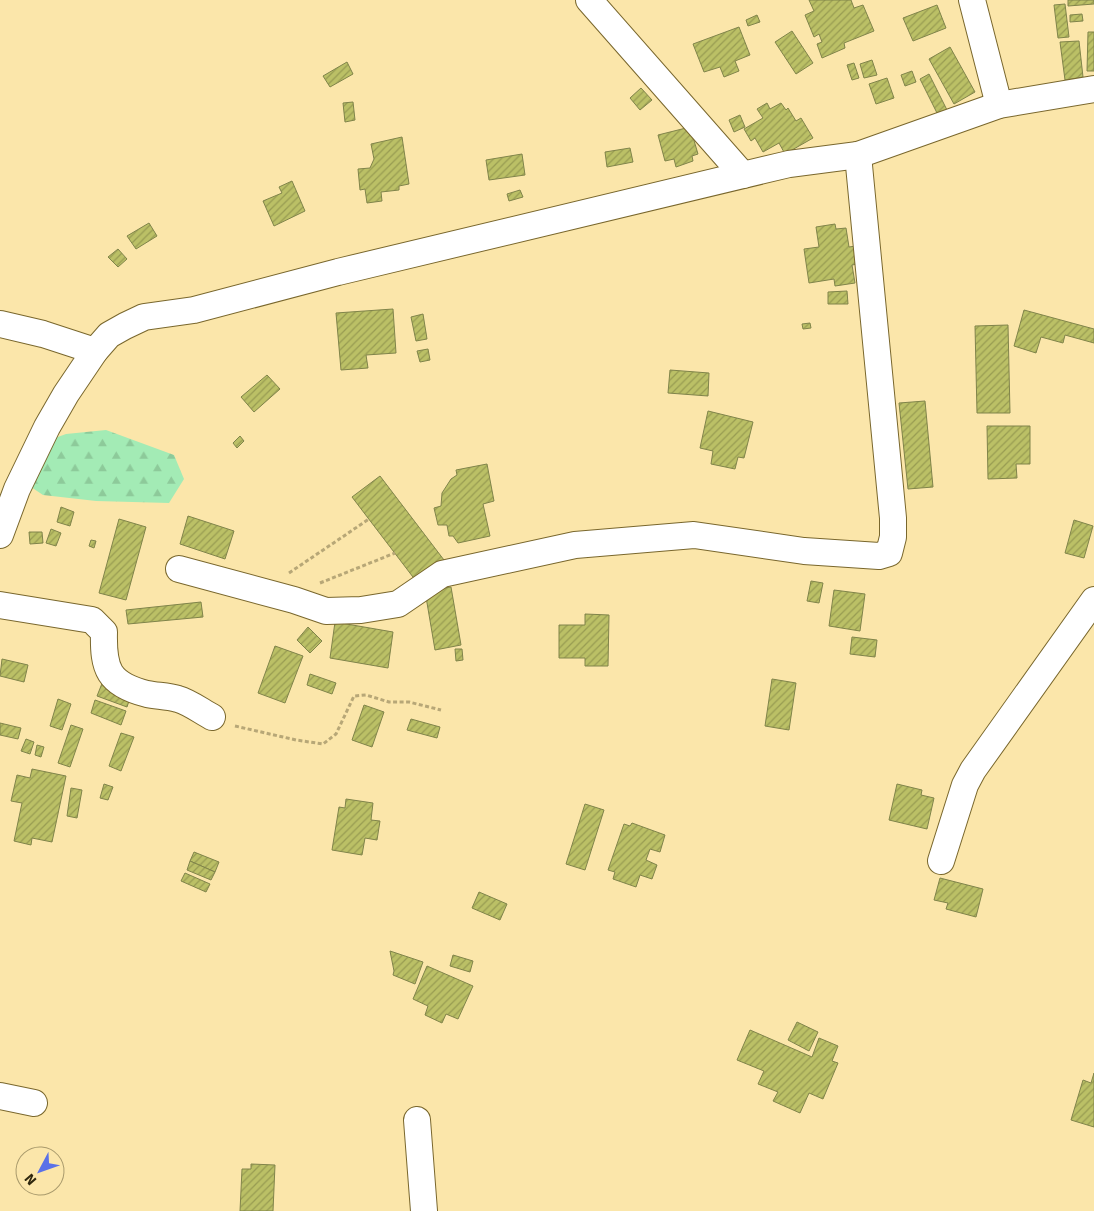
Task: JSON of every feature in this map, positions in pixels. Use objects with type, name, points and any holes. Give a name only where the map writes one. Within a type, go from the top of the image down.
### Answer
[{"type":"street","points":[[589,0],[743,175]]},
{"type":"street","points":[[972,0],[999,105]]},
{"type":"street","points":[[0,535],[17,490],[47,427],[95,351],[109,335],[144,317],[194,310],[338,272],[789,164],[858,154],[999,105],[1094,89]]},
{"type":"street","points":[[180,570],[273,594],[326,612],[362,610],[398,604],[442,574],[575,545],[694,535],[804,551],[879,556],[889,553],[893,537],[892,518],[858,154]]},
{"type":"street","points":[[0,324],[43,334],[95,351]]},
{"type":"street","points":[[941,861],[965,785],[973,770],[1086,627],[1094,600]]},
{"type":"street","points":[[0,605],[92,620],[104,632],[106,664],[110,676],[115,681],[146,694],[178,699],[212,717]]},
{"type":"street","points":[[0,1096],[34,1103]]},
{"type":"street","points":[[417,1120],[424,1211]]},
{"type":"path","points":[[273,594],[370,519]]},
{"type":"path","points":[[273,594],[395,553]]},
{"type":"path","points":[[212,717],[240,727],[323,744],[336,734],[354,696],[366,695],[389,702],[409,702],[441,710]]},
{"type":"green space","points":[[106,430],[174,455],[184,479],[169,503],[96,501],[43,495],[28,485],[30,447],[66,434]]},
{"type":"building","points":[[809,0],[851,0],[854,8],[863,5],[874,31],[844,43],[845,48],[822,58],[817,44],[822,42],[819,34],[814,37],[805,15],[814,11]]},
{"type":"building","points":[[1068,0],[1094,0],[1094,4],[1068,6]]},
{"type":"building","points":[[1065,4],[1069,37],[1058,38],[1054,5]]},
{"type":"building","points":[[937,5],[946,28],[913,41],[903,18]]},
{"type":"building","points":[[1082,14],[1083,21],[1070,22],[1070,15]]},
{"type":"building","points":[[757,15],[760,22],[748,26],[746,20]]},
{"type":"building","points":[[739,27],[750,55],[735,61],[739,71],[724,77],[720,67],[704,72],[693,44]]},
{"type":"building","points":[[792,31],[813,63],[796,74],[775,42]]},
{"type":"building","points":[[1088,32],[1094,32],[1094,71],[1087,71]]},
{"type":"building","points":[[1079,41],[1083,77],[1065,80],[1060,42]]},
{"type":"building","points":[[950,47],[975,92],[954,104],[929,59]]},
{"type":"building","points":[[872,60],[877,75],[864,78],[860,64]]},
{"type":"building","points":[[347,62],[353,74],[330,87],[323,76]]},
{"type":"building","points":[[854,63],[859,78],[852,80],[847,65]]},
{"type":"building","points":[[912,71],[916,82],[905,86],[901,75]]},
{"type":"building","points":[[929,74],[949,114],[940,119],[920,79]]},
{"type":"building","points":[[887,78],[894,98],[876,104],[869,84]]},
{"type":"building","points":[[641,88],[652,100],[640,110],[630,98]]},
{"type":"building","points":[[353,102],[355,120],[345,122],[343,103]]},
{"type":"building","points":[[767,103],[770,109],[781,103],[786,110],[788,108],[796,121],[801,118],[813,138],[785,154],[779,143],[763,152],[755,138],[751,141],[744,129],[763,118],[757,109]]},
{"type":"building","points":[[740,115],[745,127],[734,132],[729,120]]},
{"type":"building","points":[[690,127],[698,154],[692,156],[693,161],[676,167],[674,159],[665,161],[658,135]]},
{"type":"building","points":[[402,137],[409,184],[399,186],[399,190],[381,192],[382,201],[367,203],[365,189],[360,190],[358,169],[370,168],[374,159],[371,144]]},
{"type":"building","points":[[630,148],[633,162],[607,167],[605,152]]},
{"type":"building","points":[[522,154],[525,175],[489,180],[486,160]]},
{"type":"building","points":[[292,181],[305,211],[274,226],[263,201],[282,193],[279,187]]},
{"type":"building","points":[[520,190],[523,197],[509,201],[507,194]]},
{"type":"building","points":[[149,223],[157,236],[136,249],[127,236]]},
{"type":"building","points":[[835,224],[836,229],[846,228],[849,247],[856,246],[858,264],[852,265],[855,283],[835,286],[834,279],[809,283],[804,249],[819,247],[816,227]]},
{"type":"building","points":[[118,249],[127,259],[118,267],[108,257]]},
{"type":"building","points":[[847,291],[848,304],[828,304],[828,292]]},
{"type":"building","points":[[393,309],[396,353],[366,355],[368,368],[341,370],[336,313]]},
{"type":"building","points":[[1024,310],[1094,329],[1094,343],[1065,335],[1063,343],[1041,337],[1036,353],[1014,346]]},
{"type":"building","points":[[423,314],[427,339],[416,341],[411,317]]},
{"type":"building","points":[[810,323],[811,328],[803,329],[802,324]]},
{"type":"building","points":[[1008,325],[1010,413],[977,413],[975,326]]},
{"type":"building","points":[[428,349],[430,360],[420,362],[417,351]]},
{"type":"building","points":[[670,370],[709,373],[708,396],[668,393]]},
{"type":"building","points":[[267,375],[280,389],[254,412],[241,397]]},
{"type":"building","points":[[925,401],[933,487],[908,489],[899,403]]},
{"type":"building","points":[[708,411],[753,422],[744,458],[738,457],[735,469],[711,464],[713,451],[700,448]]},
{"type":"building","points":[[987,426],[1030,426],[1030,464],[1016,464],[1017,478],[988,479]]},
{"type":"building","points":[[240,436],[244,441],[237,448],[233,443]]},
{"type":"building","points":[[487,464],[494,501],[483,504],[490,536],[458,543],[453,536],[449,536],[447,525],[438,525],[434,508],[441,506],[442,493],[451,479],[457,475],[456,470]]},
{"type":"building","points":[[380,476],[444,560],[416,581],[352,497]]},
{"type":"building","points":[[61,507],[74,512],[70,526],[57,522]]},
{"type":"building","points":[[188,516],[234,531],[225,559],[180,544]]},
{"type":"building","points":[[119,519],[146,527],[126,600],[99,593]]},
{"type":"building","points":[[1074,520],[1093,526],[1084,558],[1065,553]]},
{"type":"building","points":[[51,529],[61,533],[56,546],[46,543]]},
{"type":"building","points":[[29,532],[42,532],[43,543],[30,544]]},
{"type":"building","points":[[91,540],[96,541],[94,548],[89,546]]},
{"type":"building","points":[[811,581],[823,583],[819,603],[807,601]]},
{"type":"building","points":[[451,587],[461,645],[435,650],[425,591]]},
{"type":"building","points":[[834,590],[865,594],[860,631],[829,626]]},
{"type":"building","points":[[201,602],[203,617],[128,624],[126,610]]},
{"type":"building","points":[[585,614],[609,615],[608,666],[585,666],[585,658],[559,658],[559,625],[585,625]]},
{"type":"building","points":[[335,622],[393,632],[388,668],[330,658]]},
{"type":"building","points":[[308,627],[322,641],[310,653],[297,640]]},
{"type":"building","points":[[852,637],[877,640],[875,657],[850,654]]},
{"type":"building","points":[[275,646],[303,656],[285,703],[258,693]]},
{"type":"building","points":[[455,649],[462,649],[463,660],[456,661]]},
{"type":"building","points":[[2,659],[28,665],[24,682],[0,676]]},
{"type":"building","points":[[310,674],[336,683],[332,694],[307,685]]},
{"type":"building","points":[[772,679],[796,683],[789,730],[765,726]]},
{"type":"building","points":[[103,681],[132,692],[127,707],[97,696]]},
{"type":"building","points":[[58,699],[71,704],[62,730],[50,726]]},
{"type":"building","points":[[95,700],[126,711],[121,725],[91,713]]},
{"type":"building","points":[[364,705],[384,712],[372,747],[352,740]]},
{"type":"building","points":[[411,719],[440,727],[437,738],[407,730]]},
{"type":"building","points":[[0,723],[21,728],[18,739],[0,735]]},
{"type":"building","points":[[71,725],[83,729],[70,767],[58,763]]},
{"type":"building","points":[[121,733],[134,737],[121,771],[109,766]]},
{"type":"building","points":[[26,739],[34,742],[30,754],[21,751]]},
{"type":"building","points":[[37,745],[44,747],[41,757],[35,755]]},
{"type":"building","points":[[32,769],[66,776],[52,842],[32,838],[31,845],[14,841],[22,803],[11,801],[17,775],[30,778]]},
{"type":"building","points":[[104,784],[113,787],[108,800],[100,798]]},
{"type":"building","points":[[897,784],[922,790],[921,795],[934,798],[927,829],[889,820]]},
{"type":"building","points":[[71,788],[82,790],[77,818],[67,816]]},
{"type":"building","points":[[346,799],[373,803],[371,820],[380,821],[377,840],[365,838],[362,855],[332,850],[339,807],[345,808]]},
{"type":"building","points":[[585,804],[604,810],[585,870],[566,864]]},
{"type":"building","points":[[632,823],[665,835],[660,852],[650,849],[646,860],[657,865],[652,879],[640,875],[636,887],[613,879],[615,872],[608,870],[624,824],[630,826]]},
{"type":"building","points":[[194,852],[219,862],[215,872],[190,861]]},
{"type":"building","points":[[190,861],[215,872],[211,880],[187,870]]},
{"type":"building","points":[[185,873],[210,884],[206,892],[181,881]]},
{"type":"building","points":[[940,878],[983,889],[976,917],[946,909],[948,903],[934,900]]},
{"type":"building","points":[[479,892],[507,904],[500,920],[472,908]]},
{"type":"building","points":[[390,951],[423,962],[415,984],[393,975]]},
{"type":"building","points":[[453,955],[473,961],[470,972],[450,966]]},
{"type":"building","points":[[427,966],[473,986],[458,1019],[446,1014],[442,1023],[425,1015],[428,1006],[413,999]]},
{"type":"building","points":[[797,1022],[818,1032],[809,1051],[788,1040]]},
{"type":"building","points":[[750,1030],[812,1057],[819,1038],[838,1046],[832,1061],[838,1063],[823,1099],[809,1093],[800,1113],[773,1101],[778,1092],[758,1084],[764,1071],[737,1060]]},
{"type":"building","points":[[1094,1073],[1094,1127],[1071,1120],[1083,1080],[1091,1083]]},
{"type":"building","points":[[251,1164],[275,1165],[273,1211],[240,1211],[242,1169],[251,1169]]}]
